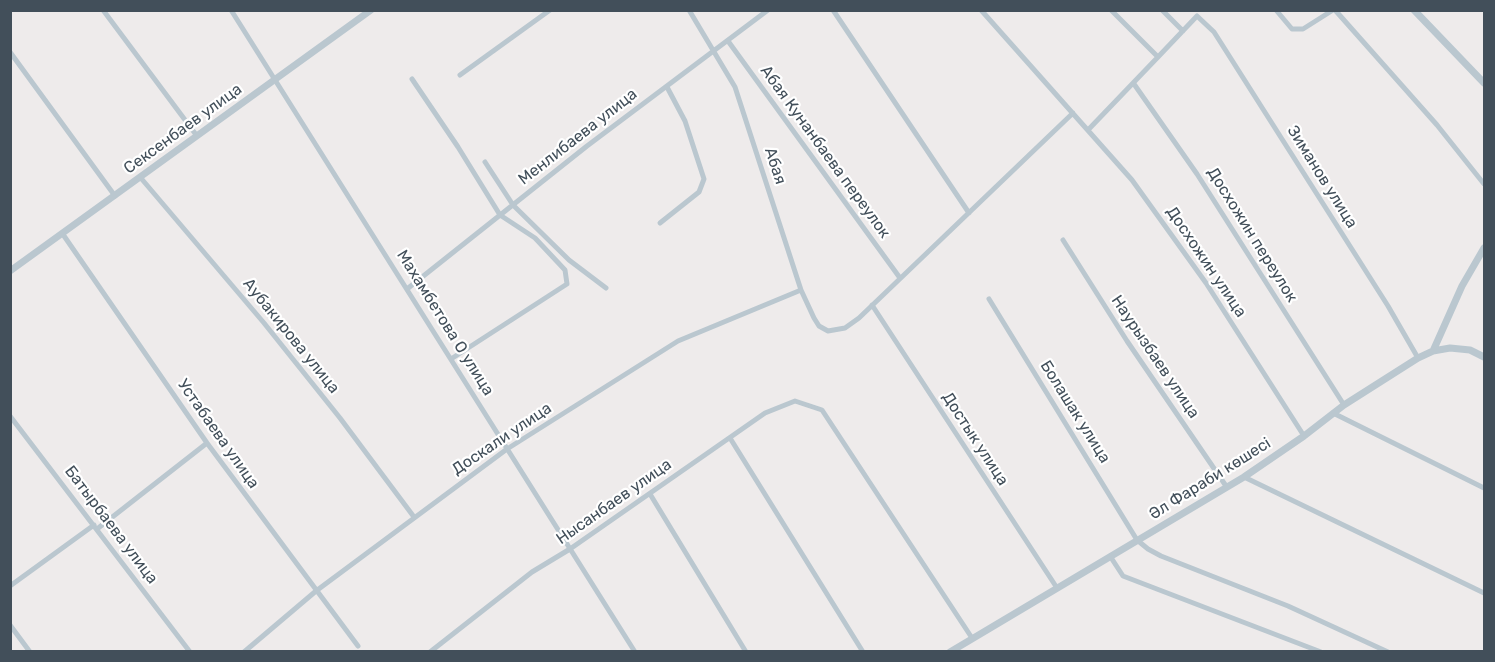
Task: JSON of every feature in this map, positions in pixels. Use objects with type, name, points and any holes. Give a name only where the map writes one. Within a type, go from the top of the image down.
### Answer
[{"type":"street","points":[[103,10],[197,136]]},
{"type":"street","name":"Махамбетова О улица","points":[[231,10],[635,651]]},
{"type":"street","points":[[356,10],[361,17]]},
{"type":"street","name":"Сексенбаев улица","points":[[10,271],[371,10]]},
{"type":"street","points":[[460,75],[550,10]]},
{"type":"street","name":"Абая","points":[[689,10],[735,87],[801,290],[814,318],[819,326],[828,331],[845,328],[872,305]]},
{"type":"street","name":"Менлибаева улица","points":[[407,289],[587,146],[768,10]]},
{"type":"street","points":[[833,10],[969,213]]},
{"type":"street","name":"Досхожин улица","points":[[981,10],[1132,180],[1199,274],[1304,436]]},
{"type":"street","points":[[1112,10],[1158,57]]},
{"type":"street","points":[[1088,130],[1183,31],[1162,10]]},
{"type":"street","points":[[1276,10],[1292,29],[1304,29],[1334,10],[1437,125],[1485,184]]},
{"type":"street","points":[[1414,10],[1485,83]]},
{"type":"street","name":"Зиманов улица","points":[[1183,31],[1197,16],[1214,32],[1388,306],[1418,358]]},
{"type":"street","name":"Абая Кунанбаева переулок","points":[[728,41],[900,278]]},
{"type":"street","points":[[10,52],[115,196]]},
{"type":"street","points":[[412,79],[500,215],[535,238],[565,270],[567,284],[451,359]]},
{"type":"street","name":"Досхожин переулок","points":[[1134,84],[1197,174],[1344,405]]},
{"type":"street","points":[[660,223],[699,192],[704,179],[685,121],[667,87]]},
{"type":"street","points":[[872,305],[1073,113]]},
{"type":"street","points":[[485,162],[513,205],[569,260],[606,288]]},
{"type":"street","name":"Аубакирова улица","points":[[140,177],[264,322],[414,517]]},
{"type":"street","name":"Устабаева улица","points":[[62,233],[207,443],[358,646]]},
{"type":"street","name":"Наурызбаев улица","points":[[1063,240],[1127,341],[1226,486]]},
{"type":"street","points":[[1433,351],[1462,286],[1485,248]]},
{"type":"street","name":"Доскали улица","points":[[244,651],[316,591],[507,449],[678,341],[801,290]]},
{"type":"street","name":"Болашак улица","points":[[989,299],[1137,540]]},
{"type":"street","name":"Достык улица","points":[[872,305],[1057,588]]},
{"type":"street","name":"Әл Фараби көшесі","points":[[950,651],[1244,477],[1344,405],[1418,358],[1433,351],[1450,348],[1470,350],[1485,357]]},
{"type":"street","name":"Нысанбаев улица","points":[[430,651],[532,572],[570,549],[765,413],[795,401],[822,410],[972,638]]},
{"type":"street","points":[[1333,413],[1485,488]]},
{"type":"street","name":"Батырбаева улица","points":[[10,416],[190,651]]},
{"type":"street","points":[[730,438],[863,651]]},
{"type":"street","points":[[10,586],[95,527],[207,443]]},
{"type":"street","points":[[1244,477],[1485,593]]},
{"type":"street","points":[[650,494],[746,651]]},
{"type":"street","points":[[1137,540],[1161,556],[1288,606],[1388,651]]},
{"type":"street","points":[[1110,556],[1123,576],[1321,651]]},
{"type":"street","points":[[10,625],[30,651]]}]
